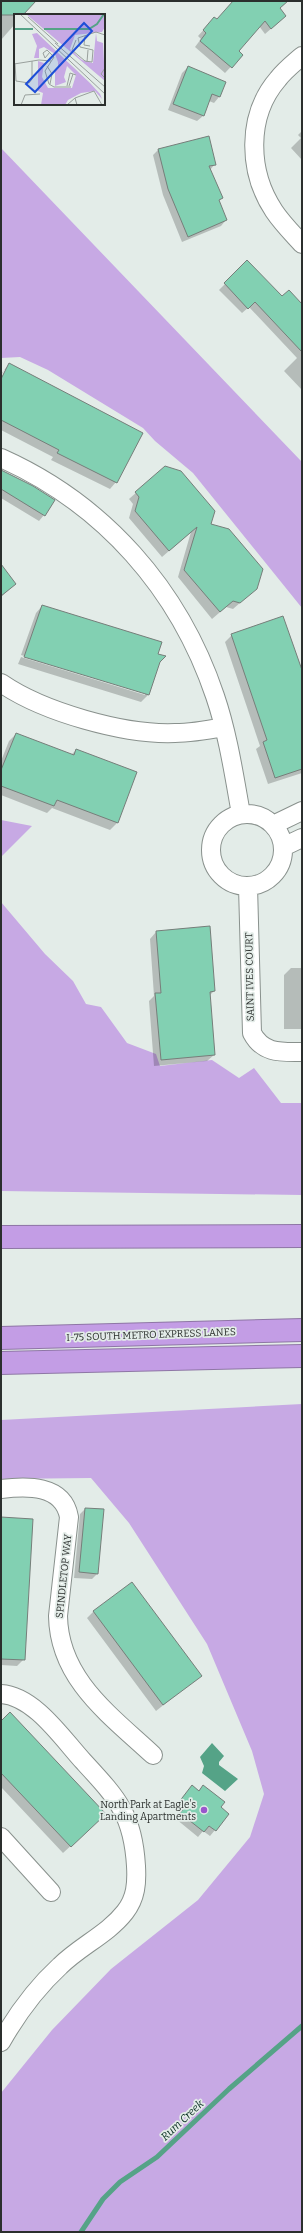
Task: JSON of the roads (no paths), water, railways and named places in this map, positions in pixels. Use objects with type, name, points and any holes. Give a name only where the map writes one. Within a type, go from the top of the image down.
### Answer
[{"type":"highway","points":[[1,1237],[302,1236]]},
{"type":"highway","name":"I-75 SOUTH METRO EXPRESS LANES","points":[[1,1338],[302,1330]]},
{"type":"highway","points":[[1,1363],[302,1356]]},
{"type":"street","points":[[302,56],[277,79],[268,93],[257,120],[254,143],[257,172],[265,197],[274,211],[302,244]]},
{"type":"street","points":[[1,458],[80,504],[120,538],[144,565],[166,595],[190,637],[211,685],[224,726],[241,814]]},
{"type":"street","points":[[1,683],[39,703],[83,718],[128,729],[174,733],[224,726]]},
{"type":"street","points":[[273,825],[302,811]]},
{"type":"street","points":[[241,814],[258,816],[273,825],[280,836],[283,847],[281,862],[274,874],[263,883],[248,886],[234,884],[223,878],[215,867],[211,854],[212,842],[217,829],[228,819],[241,814]]},
{"type":"street","points":[[283,847],[302,838]]},
{"type":"street","name":"SAINT IVES COURT","points":[[248,886],[252,1033],[258,1044],[268,1050],[302,1052]]},
{"type":"street","name":"SPINDLETOP WAY","points":[[1,1489],[37,1488],[54,1494],[64,1503],[69,1516],[58,1616],[59,1637],[64,1656],[88,1692],[153,1755]]},
{"type":"street","points":[[1,1694],[16,1696],[35,1708],[120,1804],[131,1827],[135,1844],[137,1884],[132,1903],[114,1924],[56,1970],[15,2017],[1,2042]]},
{"type":"street","points":[[1,1837],[51,1892]]},
{"type":"waterway","name":"Rum Creek","points":[[81,2232],[103,2199],[120,2182],[157,2157],[229,2089],[302,2026]]},
{"type":"place","name":"North Park at Eagle's Landing Apartments","points":[[204,1810]]}]
